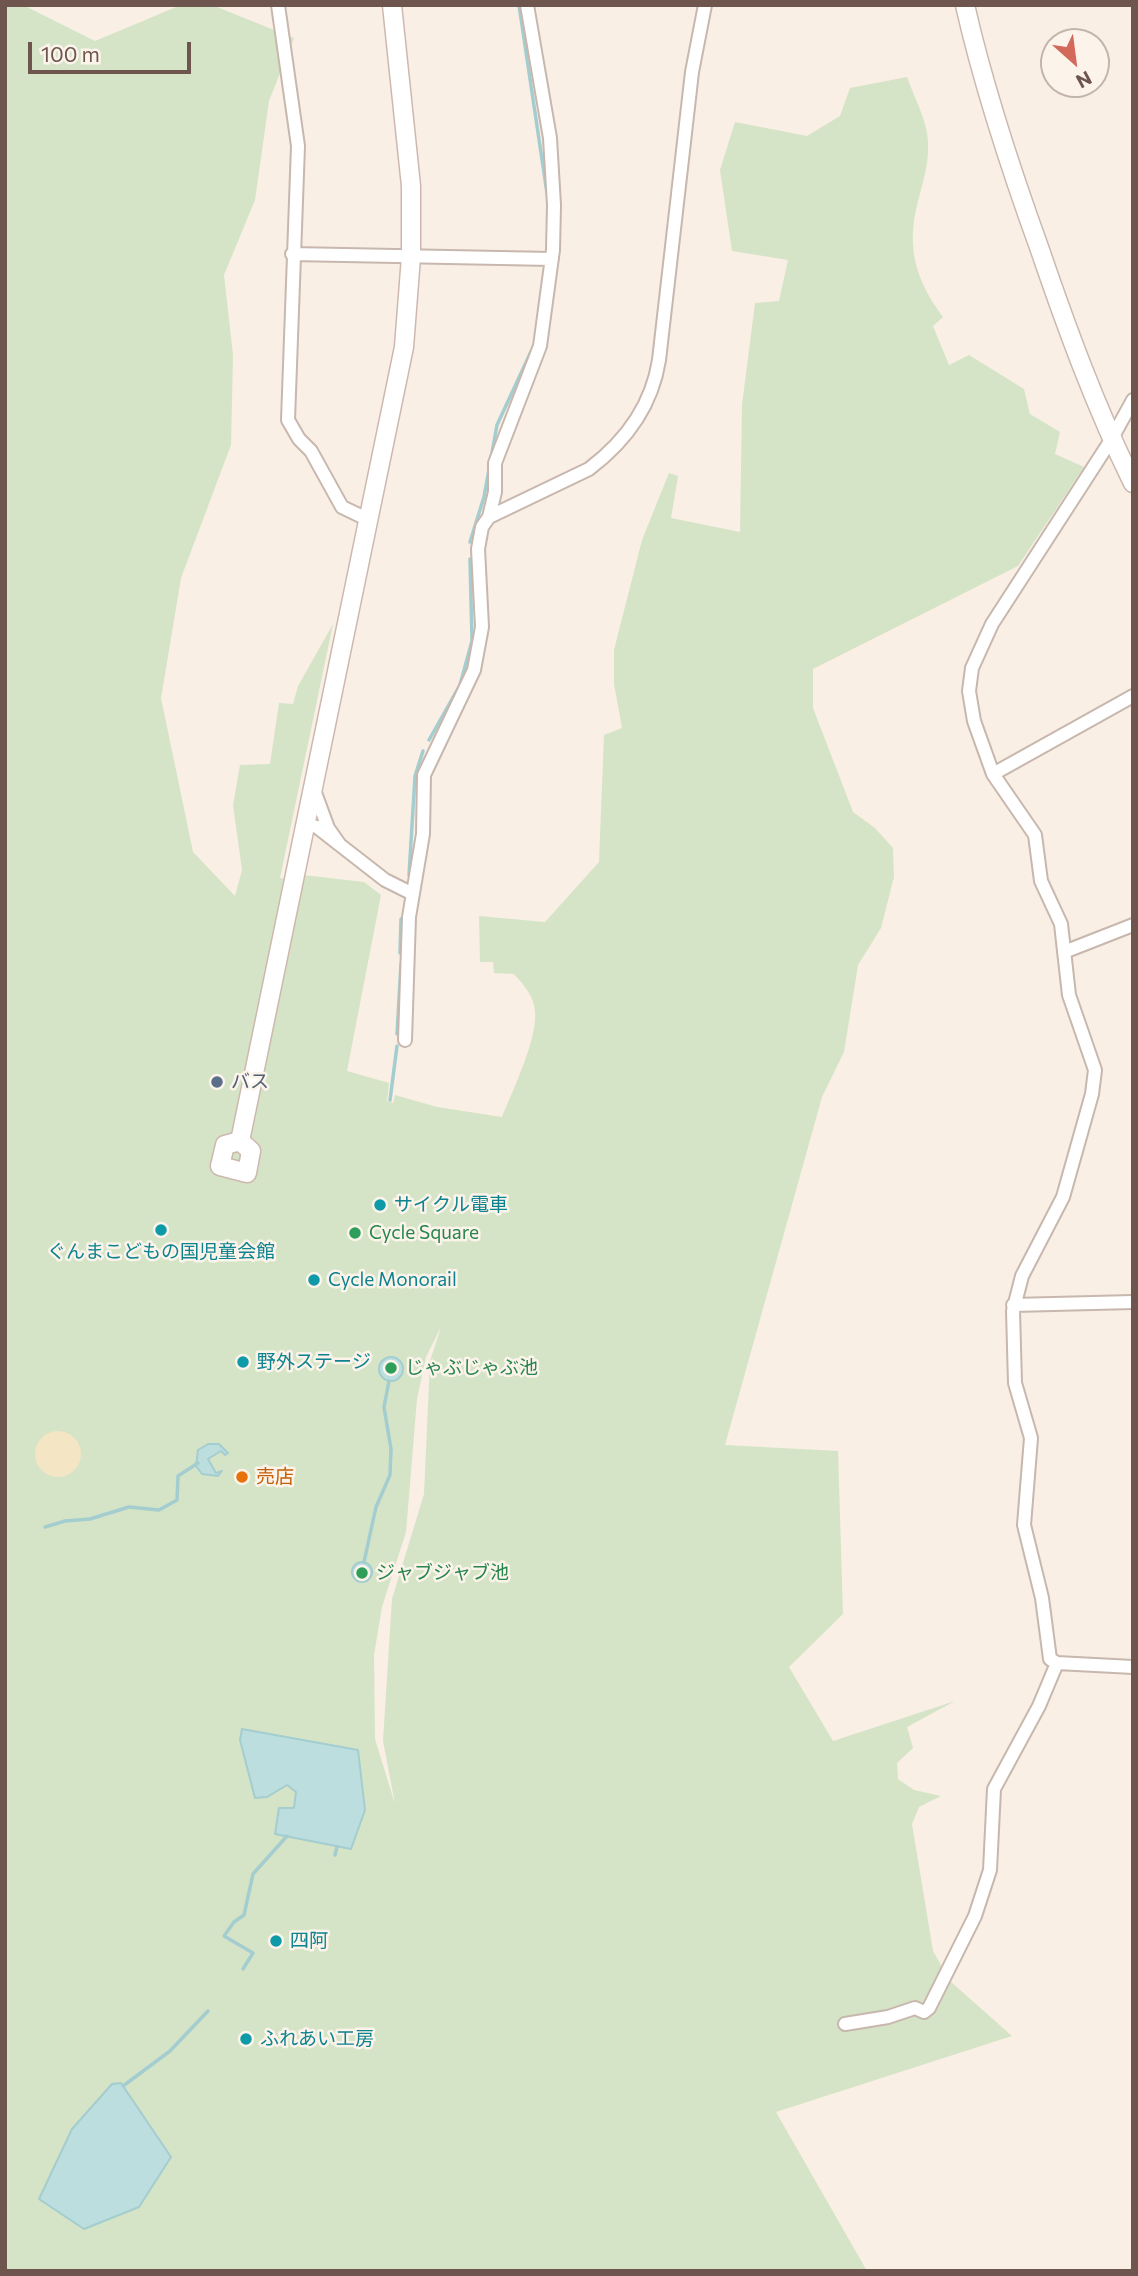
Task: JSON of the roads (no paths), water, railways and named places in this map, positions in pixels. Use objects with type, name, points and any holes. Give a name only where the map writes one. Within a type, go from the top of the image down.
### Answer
[{"type":"street","points":[[278,5],[298,146],[288,419],[299,439],[311,451],[342,507],[369,520]]},
{"type":"street","points":[[240,1141],[404,347],[411,257],[411,186],[392,5]]},
{"type":"street","points":[[405,1040],[411,893],[420,856],[427,765],[472,679],[481,643],[482,603],[478,549],[482,527],[489,517],[495,492],[495,463],[540,346],[552,259],[554,205],[550,138],[527,5]]},
{"type":"street","points":[[489,517],[589,469],[603,458],[643,412],[650,398],[659,360],[692,72],[705,5]]},
{"type":"street","points":[[965,5],[980,68],[1025,209],[1111,440],[1133,483]]},
{"type":"street","points":[[292,254],[552,259]]},
{"type":"street","points":[[1133,400],[1111,440],[1010,594],[972,668],[970,703],[993,774],[1035,835],[1041,881],[1061,924],[1069,995],[1093,1062],[1095,1077],[1063,1197],[1022,1276],[1013,1305],[1013,1374],[1031,1438],[1024,1525],[1042,1598],[1049,1655],[1057,1663],[1133,1667]]},
{"type":"street","points":[[993,774],[1133,696]]},
{"type":"street","points":[[313,786],[323,817],[340,845]]},
{"type":"street","points":[[305,824],[317,827],[386,880],[411,893]]},
{"type":"street","points":[[1064,952],[1133,925]]},
{"type":"street","points":[[1013,1305],[1133,1302]]},
{"type":"street","points":[[845,2024],[888,2017],[915,2007],[924,2012],[929,2008],[975,1916],[990,1870],[994,1789],[1039,1706],[1057,1663]]},
{"type":"water","name":"じゃぶじゃぶ池","points":[[391,1357],[400,1360],[403,1369],[400,1378],[391,1381],[382,1378],[379,1369],[382,1360]]},
{"type":"water","points":[[208,1444],[219,1444],[228,1453],[225,1455],[221,1451],[208,1459],[216,1473],[222,1471],[218,1476],[202,1474],[196,1466],[198,1450]]},
{"type":"water","name":"ジャブジャブ池","points":[[358,1562],[366,1562],[372,1572],[366,1582],[358,1582],[352,1576],[352,1568]]},
{"type":"water","points":[[242,1729],[358,1750],[365,1810],[351,1849],[275,1834],[279,1808],[294,1808],[296,1792],[287,1785],[267,1797],[255,1798],[240,1740]]},
{"type":"water","points":[[121,2083],[171,2157],[139,2207],[84,2229],[39,2199],[72,2129],[112,2084]]},
{"type":"waterway","points":[[519,5],[547,193]]},
{"type":"waterway","points":[[470,542],[484,497],[497,425],[535,343]]},
{"type":"waterway","points":[[429,740],[460,685],[472,641],[470,559]]},
{"type":"waterway","points":[[409,875],[415,776],[423,751]]},
{"type":"waterway","points":[[400,953],[401,919]]},
{"type":"waterway","points":[[397,1034],[401,964]]},
{"type":"waterway","points":[[390,1100],[397,1046]]},
{"type":"waterway","points":[[364,1562],[376,1507],[390,1475],[391,1449],[384,1407],[389,1381]]},
{"type":"waterway","points":[[45,1527],[65,1521],[90,1519],[129,1507],[159,1510],[177,1500],[178,1476],[198,1463]]},
{"type":"waterway","points":[[243,1969],[253,1953],[224,1936],[234,1922],[244,1915],[253,1874],[287,1836]]},
{"type":"waterway","points":[[335,1855],[337,1847]]},
{"type":"waterway","points":[[123,2086],[170,2051],[208,2011]]},
{"type":"place","name":"バス","points":[[217,1082]]},
{"type":"place","name":"サイクル電車","points":[[380,1205]]},
{"type":"place","name":"ぐんまこどもの国児童会館","points":[[161,1230]]},
{"type":"place","name":"Cycle Square","points":[[355,1233]]},
{"type":"place","name":"Cycle Monorail","points":[[314,1280]]},
{"type":"place","name":"野外ステージ","points":[[243,1362]]},
{"type":"place","name":"じゃぶじゃぶ池","points":[[391,1368]]},
{"type":"place","name":"売店","points":[[242,1477]]},
{"type":"place","name":"ジャブジャブ池","points":[[362,1573]]},
{"type":"place","name":"四阿","points":[[276,1941]]},
{"type":"place","name":"ふれあい工房","points":[[246,2039]]}]
